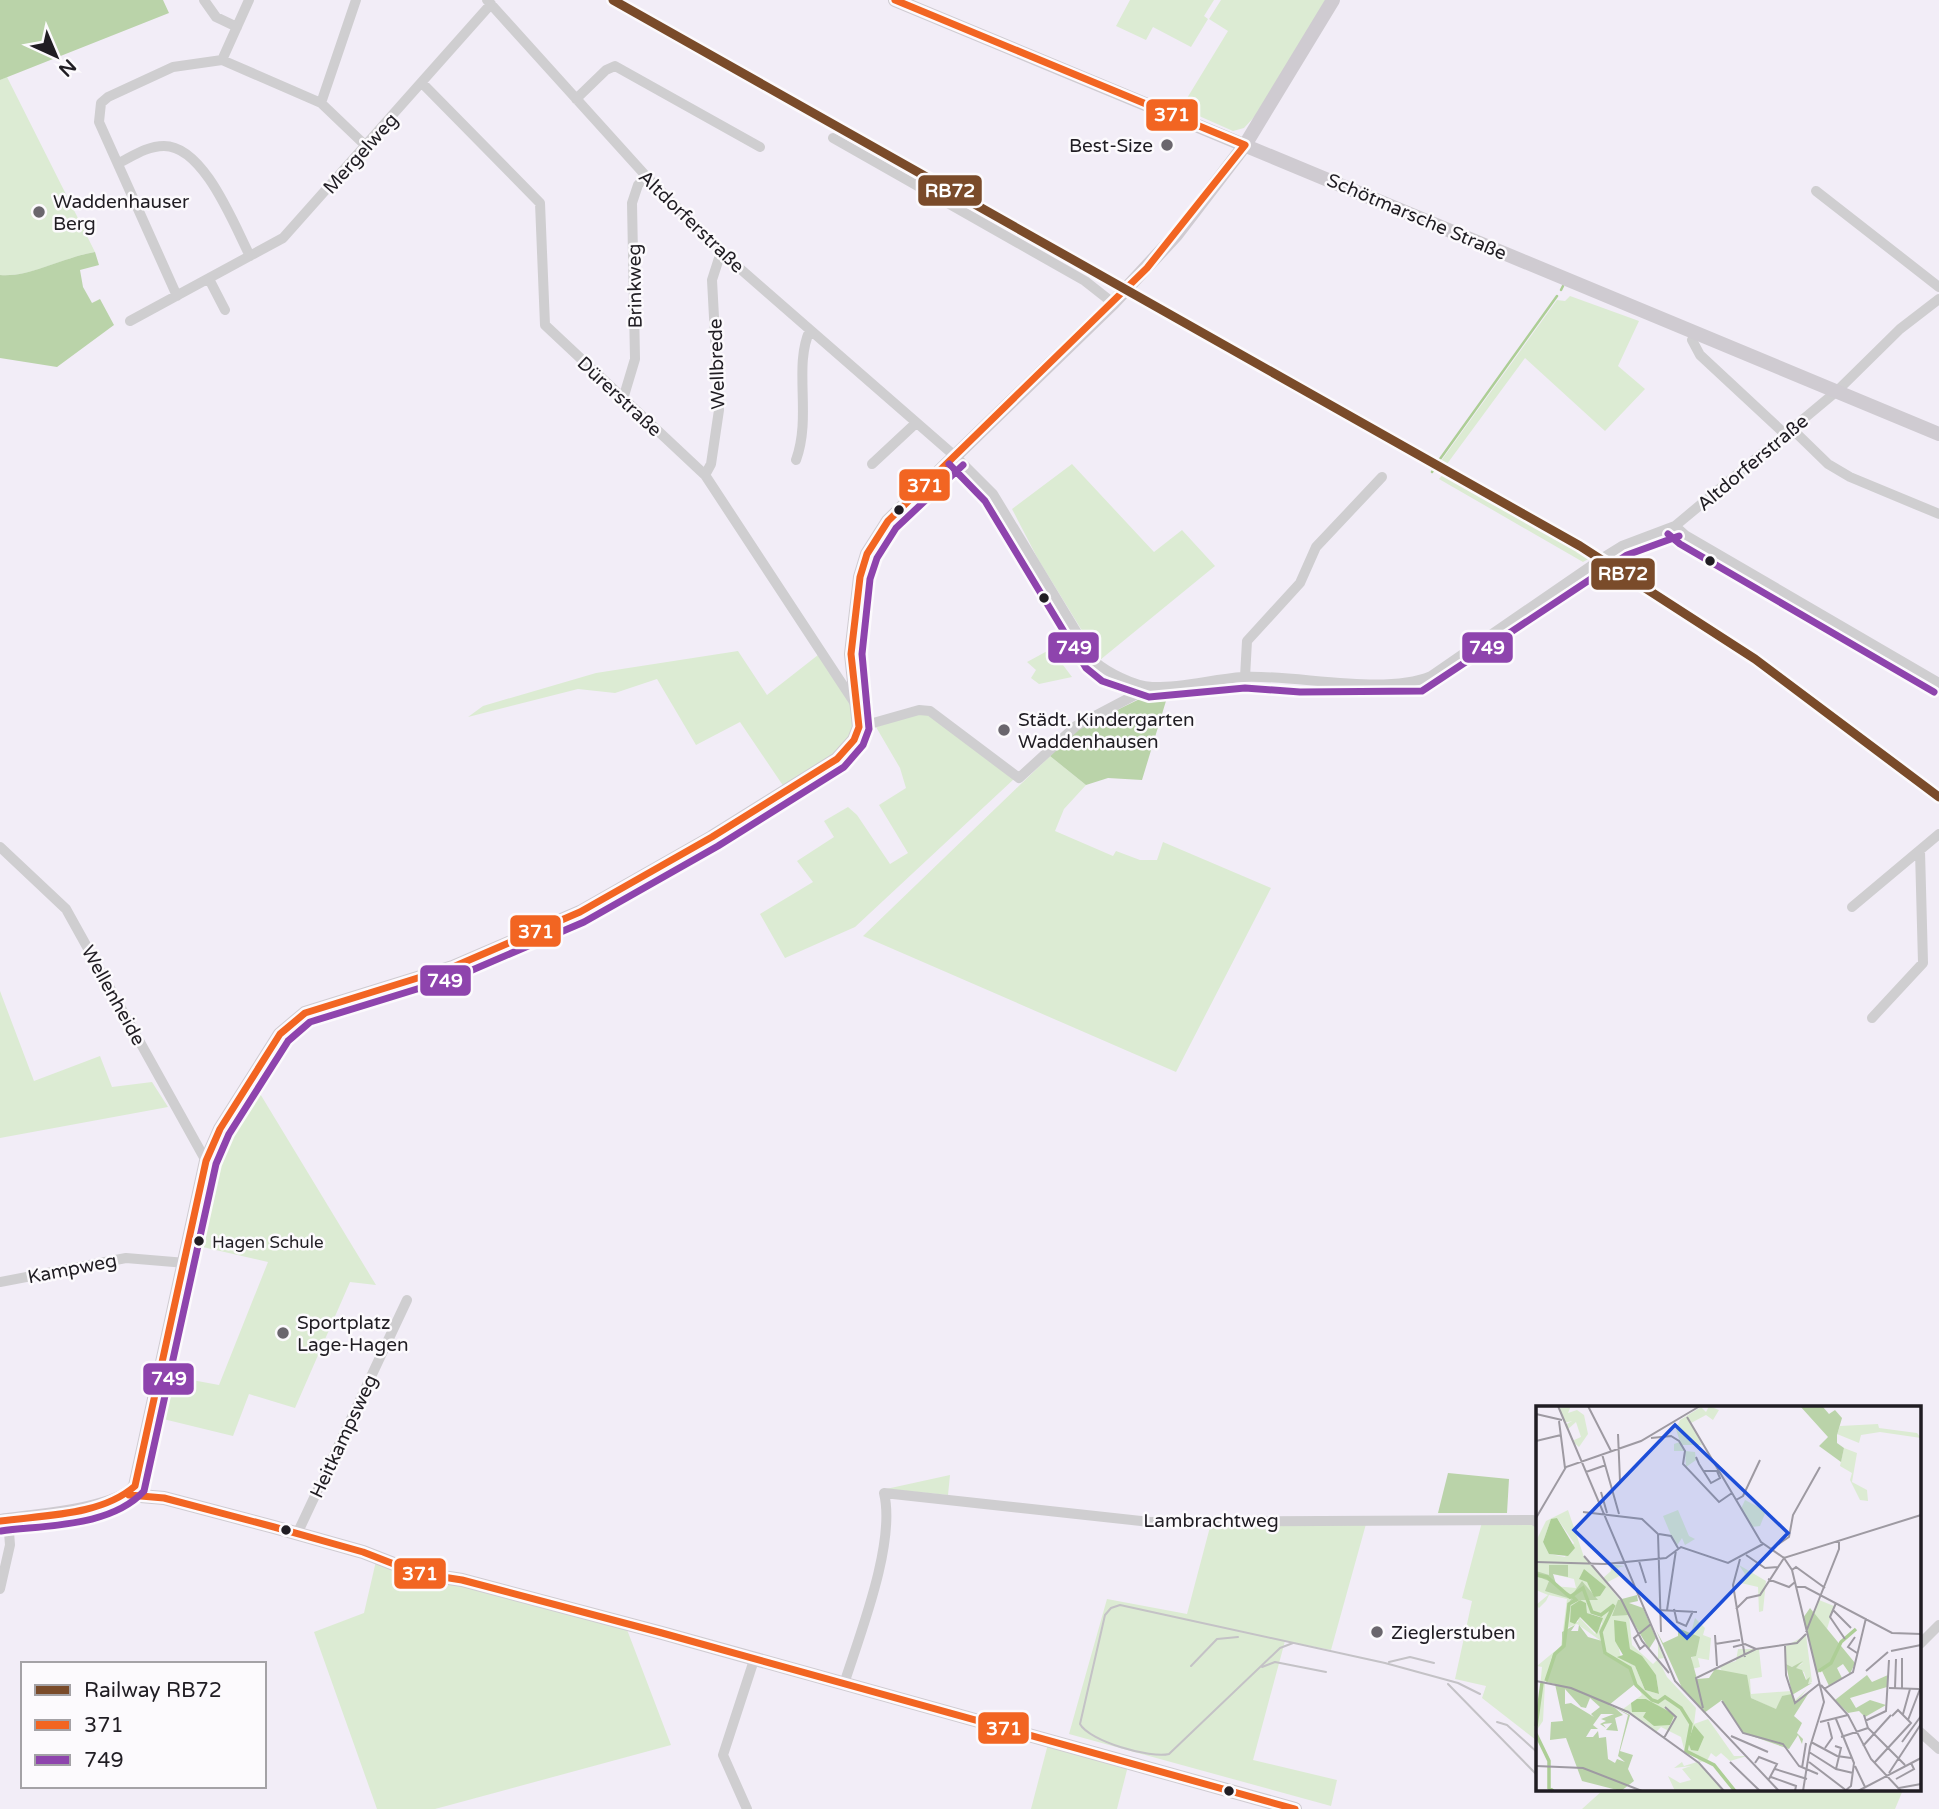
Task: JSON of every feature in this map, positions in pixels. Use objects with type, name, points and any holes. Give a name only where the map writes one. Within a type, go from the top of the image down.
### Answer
[{"type":"main road","name":"Schötmarsche Straße","points":[[895,0],[1939,434]]},
{"type":"main road","points":[[129,1495],[142,1467],[206,1161],[220,1129],[280,1034],[305,1013],[453,967],[580,912],[712,837],[837,759],[854,740],[859,727],[851,654],[860,577],[867,554],[888,521],[1113,303],[1176,235],[1245,145],[1333,0]]},
{"type":"main road","points":[[4,1520],[100,1504],[129,1495],[164,1498],[298,1534],[418,1573],[462,1580],[1295,1809]]},
{"type":"street","points":[[204,0],[216,17],[237,27]]},
{"type":"street","points":[[222,60],[249,0]]},
{"type":"street","points":[[321,103],[356,0]]},
{"type":"street","name":"Mergelweg","points":[[130,321],[284,238],[422,83],[489,2]]},
{"type":"street","name":"Altdorferstraße","points":[[489,2],[646,176],[721,252],[956,457],[993,494],[1094,660],[1106,671],[1150,687],[1245,677],[1300,682],[1420,681],[1622,546],[1675,526],[1837,391],[1899,329],[1939,299]]},
{"type":"street","points":[[177,296],[99,122],[101,103],[108,97],[173,67],[222,60],[321,103],[366,146]]},
{"type":"street","points":[[576,100],[606,70],[615,66],[760,147]]},
{"type":"street","name":"Dürerstraße","points":[[422,83],[540,203],[545,325],[705,475],[857,706]]},
{"type":"street","points":[[833,138],[1085,281],[1113,303]]},
{"type":"street","points":[[119,163],[149,148],[167,146],[182,151],[206,173],[250,256]]},
{"type":"street","name":"Brinkweg","points":[[623,399],[635,359],[632,203],[638,185],[646,176]]},
{"type":"street","points":[[1816,191],[1939,287]]},
{"type":"street","name":"Wellbrede","points":[[705,475],[711,464],[719,410],[712,280],[721,252]]},
{"type":"street","points":[[209,279],[225,310]]},
{"type":"street","points":[[796,460],[802,443],[805,402],[803,346],[810,330]]},
{"type":"street","points":[[1692,340],[1700,355],[1828,464],[1850,477],[1939,514]]},
{"type":"street","points":[[872,464],[916,422]]},
{"type":"street","points":[[1245,677],[1247,640],[1300,583],[1316,547],[1355,509],[1382,477]]},
{"type":"street","points":[[1675,526],[1685,535],[1939,683]]},
{"type":"street","points":[[859,727],[919,710],[930,711],[1019,778],[1076,726],[1150,687]]},
{"type":"street","points":[[1852,907],[1939,834]]},
{"type":"street","name":"Wellenheide","points":[[0,847],[66,909],[206,1161]]},
{"type":"street","points":[[1872,1018],[1923,963],[1920,851]]},
{"type":"street","name":"Kampweg","points":[[0,1282],[126,1258],[186,1263]]},
{"type":"street","name":"Heitkampsweg","points":[[298,1534],[407,1300]]},
{"type":"street","name":"Lambrachtweg","points":[[844,1684],[884,1550],[887,1504],[884,1493],[1150,1522],[1536,1522]]},
{"type":"street","points":[[0,1588],[10,1545],[4,1520]]},
{"type":"street","points":[[1922,1642],[1939,1625]]},
{"type":"street","points":[[747,1809],[723,1755],[754,1660]]},
{"type":"street","points":[[1922,1734],[1939,1749]]},
{"type":"green space","points":[[0,0],[163,0],[169,13],[0,80]]},
{"type":"green space","points":[[1130,0],[1214,0],[1204,16],[1208,19],[1191,47],[1153,27],[1146,40],[1116,26]]},
{"type":"green space","points":[[1221,0],[1328,0],[1257,114],[1244,128],[1233,131],[1181,108],[1228,31],[1209,19]]},
{"type":"green space","points":[[7,77],[95,252],[23,273],[0,275],[0,80]]},
{"type":"green space","points":[[95,252],[99,265],[80,270],[83,287],[92,303],[100,299],[114,325],[57,367],[0,358],[0,275],[22,273]]},
{"type":"green space","points":[[1570,296],[1639,321],[1618,366],[1645,389],[1605,431],[1525,358],[1447,464],[1441,461],[1557,300],[1565,301]]},
{"type":"green space","points":[[1072,464],[1154,552],[1182,530],[1215,566],[1100,660],[1038,559],[1012,509]]},
{"type":"green space","points":[[1445,472],[1590,558],[1583,562],[1439,479]]},
{"type":"green space","points":[[1051,649],[1072,677],[1039,684],[1031,678],[1036,670],[1027,662]]},
{"type":"green space","points":[[738,651],[767,695],[818,655],[851,705],[856,726],[835,756],[784,787],[740,722],[696,745],[657,679],[615,693],[578,689],[468,717],[483,706],[596,673]]},
{"type":"green space","points":[[1156,691],[1169,691],[1142,780],[1108,778],[1086,785],[1050,756],[1076,730]]},
{"type":"green space","points":[[919,713],[929,715],[1014,779],[855,927],[785,958],[760,914],[813,882],[797,861],[834,837],[824,821],[848,807],[857,815],[890,864],[908,853],[879,805],[906,788],[900,768],[876,727]]},
{"type":"green space","points":[[1050,756],[1086,785],[1064,809],[1055,831],[1113,856],[1116,851],[1140,860],[1157,860],[1163,842],[1271,888],[1176,1072],[863,936]]},
{"type":"green space","points":[[0,991],[34,1081],[100,1056],[112,1087],[152,1082],[168,1107],[0,1138]]},
{"type":"green space","points":[[253,1082],[376,1285],[350,1282],[295,1408],[249,1394],[233,1436],[155,1417],[165,1375],[219,1385],[268,1262],[194,1245],[208,1172],[224,1130]]},
{"type":"green space","points":[[1448,1473],[1509,1479],[1507,1513],[1438,1513]]},
{"type":"green space","points":[[950,1475],[948,1495],[886,1489]]},
{"type":"green space","points":[[1482,1522],[1532,1522],[1536,1525],[1536,1740],[1482,1698],[1486,1686],[1455,1679],[1472,1601],[1462,1598]]},
{"type":"green space","points":[[1366,1524],[1331,1650],[1285,1641],[1253,1760],[1337,1780],[1331,1806],[1069,1734],[1107,1599],[1187,1614],[1210,1527]]},
{"type":"green space","points":[[376,1561],[626,1627],[671,1745],[435,1809],[377,1809],[314,1632],[364,1613]]},
{"type":"green space","points":[[1048,1744],[1128,1766],[1117,1809],[1031,1809]]},
{"type":"green space","points":[[1601,1792],[1902,1792],[1895,1809],[1582,1809]]},
{"type":"waterway","points":[[1561,290],[1563,286]]},
{"type":"waterway","points":[[1440,459],[1557,296]]},
{"type":"waterway","points":[[1432,472],[1436,466]]},
{"type":"tram line","points":[[1293,1643],[1280,1648],[1169,1754],[1149,1754],[1121,1747],[1095,1737],[1080,1724],[1105,1615],[1111,1608],[1120,1605],[1385,1663],[1458,1683],[1480,1694]]},
{"type":"tram line","points":[[1191,1666],[1217,1639],[1238,1637]]},
{"type":"tram line","points":[[1389,1662],[1410,1657],[1434,1663]]},
{"type":"tram line","points":[[1262,1667],[1275,1662],[1326,1672]]},
{"type":"tram line","points":[[1448,1684],[1536,1774]]},
{"type":"tram line","points":[[1497,1722],[1507,1725],[1536,1751]]},
{"type":"rail line","name":"RB72","points":[[613,0],[1580,546],[1755,659],[1939,797]]},
{"type":"transit line","name":"371","points":[[0,1521],[89,1509],[121,1496],[135,1486],[206,1161],[220,1129],[280,1034],[305,1013],[453,967],[580,912],[712,837],[837,759],[854,740],[859,727],[851,654],[860,577],[867,554],[888,521],[1147,268],[1245,145],[895,0]]},
{"type":"transit line","name":"749","points":[[949,464],[985,501],[1086,668],[1102,681],[1149,697],[1245,688],[1300,692],[1422,691],[1627,555],[1679,536]]},
{"type":"transit line","name":"749","points":[[1,1531],[96,1518],[114,1512],[144,1491],[216,1164],[229,1134],[288,1041],[310,1022],[456,977],[584,922],[718,846],[844,767],[863,745],[869,729],[862,654],[870,579],[877,558],[896,528],[963,465]]},
{"type":"transit line","name":"749","points":[[1668,534],[1680,544],[1934,692]]},
{"type":"transit line","name":"371","points":[[129,1495],[164,1498],[274,1527],[363,1552],[417,1573],[462,1580],[662,1633],[1295,1809]]},
{"type":"place","name":"Best-Size","points":[[1167,145]]},
{"type":"place","name":"Waddenhauser Berg","points":[[39,212]]},
{"type":"place","name":"Städt. Kindergarten Waddenhausen","points":[[1004,730]]},
{"type":"place","name":"Hagen Schule","points":[[199,1241]]},
{"type":"place","name":"Sportplatz Lage-Hagen","points":[[283,1333]]},
{"type":"place","name":"Zieglerstuben","points":[[1377,1632]]}]
